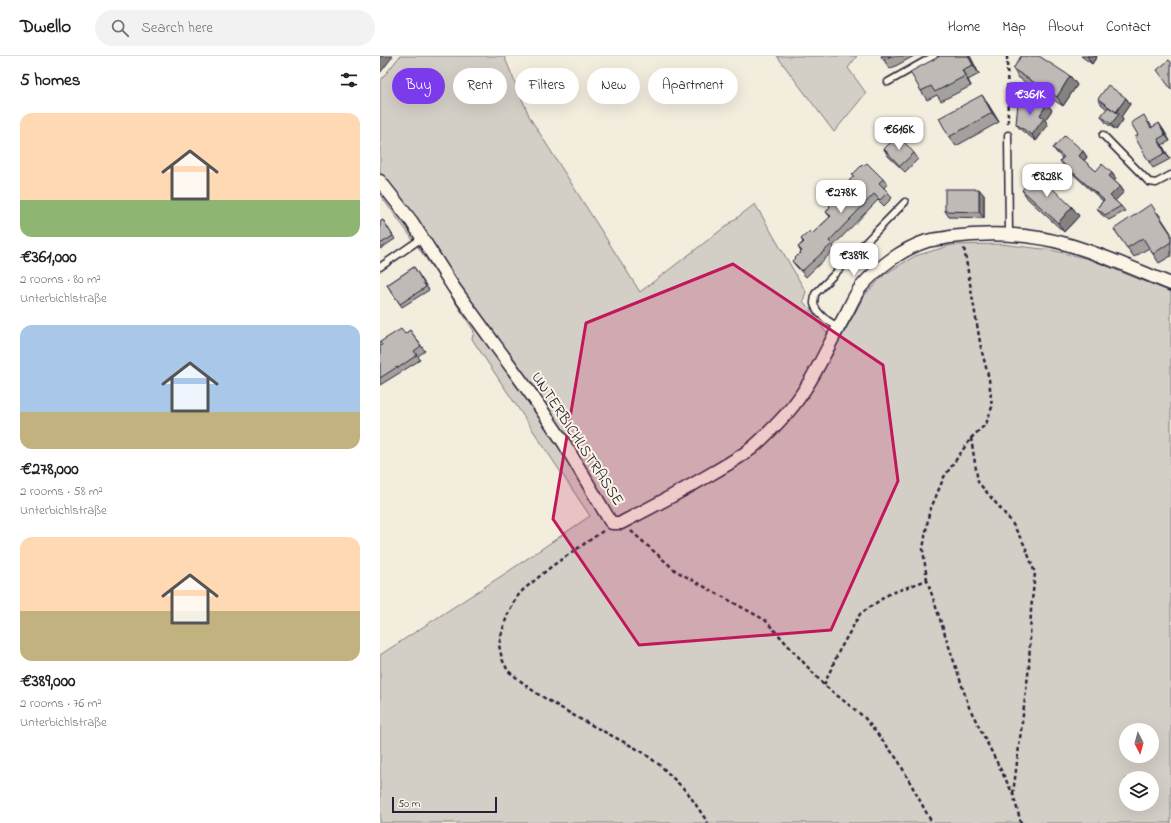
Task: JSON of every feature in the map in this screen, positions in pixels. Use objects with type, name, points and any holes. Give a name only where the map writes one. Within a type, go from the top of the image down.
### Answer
[{"type":"street","name":"UNTERBICHLSTRASSE","points":[[380,181],[412,222],[454,288],[540,406],[564,443],[610,521],[618,523],[678,493],[752,448],[773,428],[811,382],[838,327],[859,289],[873,274],[908,249],[928,241],[962,236],[1009,234],[1064,243],[1092,252],[1171,284]]},
{"type":"lane","points":[[888,82],[934,56]]},
{"type":"lane","points":[[1008,135],[1009,234]]},
{"type":"lane","points":[[1103,135],[1150,182],[1156,183],[1171,175]]},
{"type":"lane","points":[[838,327],[826,320],[817,310],[814,304],[815,294],[905,202]]},
{"type":"lane","points":[[380,267],[422,238]]},
{"type":"path","points":[[1007,56],[1008,135]]},
{"type":"path","points":[[962,236],[981,348],[989,379],[992,407],[986,424],[972,438],[944,477],[929,514],[923,549],[927,580],[968,707],[1013,794],[1021,823]]},
{"type":"path","points":[[972,438],[978,482],[1011,521],[1025,546],[1035,573],[1031,610],[1029,667],[1013,794]]},
{"type":"path","points":[[708,823],[688,793],[661,766],[641,751],[578,718],[536,693],[508,671],[502,659],[500,645],[502,632],[511,607],[523,590],[552,566],[618,523],[676,571],[765,620],[824,685],[864,717],[871,725],[898,760],[932,823]]},
{"type":"path","points":[[824,685],[839,651],[860,614],[889,594],[927,580]]},
{"type":"highlighted area","points":[[733,264],[883,365],[898,481],[831,630],[639,645],[553,519],[586,323]]},
{"type":"shaded area","points":[[400,56],[504,56],[515,82],[515,104],[524,104],[530,118],[640,292],[755,204],[806,292],[803,301],[826,332],[839,342],[864,296],[885,274],[915,256],[952,245],[1001,244],[1051,250],[1089,259],[1171,292],[1171,823],[380,823],[380,655],[590,516],[472,339],[474,331],[440,279],[380,195],[380,81]]},
{"type":"shaded area","points":[[777,56],[857,56],[848,68],[866,93],[834,132]]},
{"type":"building","points":[[881,56],[891,56],[884,60]]},
{"type":"building","points":[[940,56],[968,56],[973,65],[962,70],[965,76],[935,92],[931,86],[921,91],[910,72]]},
{"type":"building","points":[[1021,56],[1039,56],[1070,76],[1057,97],[1013,69]]},
{"type":"building","points":[[1169,60],[1171,62],[1171,89],[1157,70]]},
{"type":"building","points":[[1108,85],[1126,98],[1116,112],[1098,99]]},
{"type":"building","points":[[982,95],[992,113],[949,137],[939,118]]},
{"type":"building","points":[[1018,103],[1047,104],[1040,115],[1044,118],[1032,135],[1016,124]]},
{"type":"building","points":[[1108,107],[1119,114],[1111,124],[1101,116]]},
{"type":"building","points":[[1144,115],[1151,128],[1159,123],[1165,135],[1158,139],[1165,153],[1149,162],[1135,137],[1138,135],[1131,123]]},
{"type":"building","points":[[898,135],[914,153],[900,166],[884,149]]},
{"type":"building","points":[[1065,135],[1083,151],[1079,156],[1096,171],[1102,164],[1112,173],[1109,176],[1120,186],[1110,196],[1121,206],[1105,215],[1097,208],[1104,200],[1060,161],[1064,157],[1053,148]]},
{"type":"building","points":[[867,163],[883,179],[879,183],[888,192],[880,200],[874,194],[829,241],[832,244],[802,271],[792,261],[802,251],[798,247],[804,242],[801,239],[810,231],[812,234],[831,216],[826,212],[830,207],[829,206],[851,183],[849,181],[854,176],[852,175],[862,165],[863,166]]},
{"type":"building","points":[[1037,174],[1072,207],[1058,223],[1022,190]]},
{"type":"building","points":[[945,189],[979,189],[979,212],[945,211]]},
{"type":"building","points":[[1151,204],[1171,234],[1171,242],[1153,254],[1143,238],[1127,248],[1114,229]]},
{"type":"building","points":[[383,220],[393,236],[380,244],[380,222]]},
{"type":"building","points":[[414,267],[426,287],[400,304],[387,285]]},
{"type":"building","points":[[401,329],[405,334],[410,330],[421,346],[414,351],[417,355],[380,378],[380,346],[382,345],[380,342]]}]
